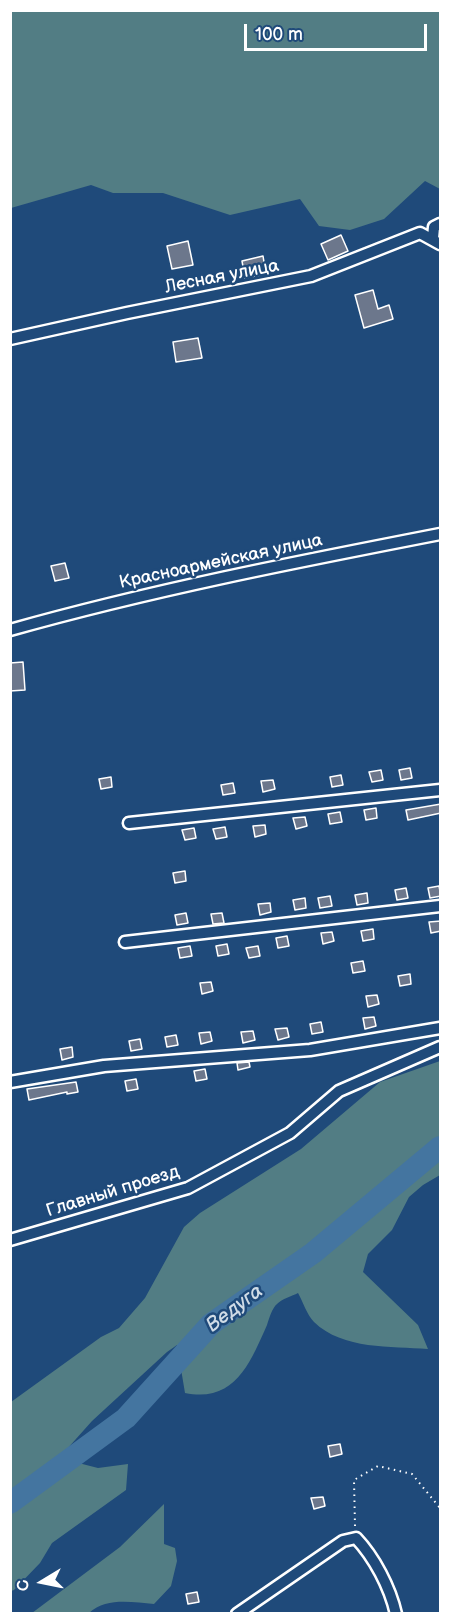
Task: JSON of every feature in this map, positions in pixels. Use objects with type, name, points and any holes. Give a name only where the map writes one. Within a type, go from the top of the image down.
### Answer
[{"type":"street","name":"Лесная улица","points":[[437,241],[434,227],[441,224]]},
{"type":"street","name":"Лесная улица","points":[[10,339],[311,276],[420,233],[437,241]]},
{"type":"street","name":"Красноармейская улица","points":[[10,630],[102,604],[306,560],[441,534]]},
{"type":"street","points":[[129,823],[441,790]]},
{"type":"street","points":[[125,942],[441,906]]},
{"type":"street","points":[[10,1082],[104,1066],[310,1050],[441,1028]]},
{"type":"street","name":"Главный проезд","points":[[10,1240],[188,1188],[290,1133],[339,1091],[441,1047]]},
{"type":"street","points":[[237,1614],[343,1541],[356,1538],[365,1548],[393,1599],[396,1614]]},
{"type":"path","points":[[356,1538],[354,1480],[378,1467],[412,1474],[441,1508]]},
{"type":"green space","points":[[11,10],[440,11],[440,189],[425,181],[384,219],[350,230],[319,226],[300,199],[230,215],[163,193],[113,193],[91,185],[11,208]]},
{"type":"green space","points":[[440,1061],[440,1175],[409,1197],[392,1230],[368,1254],[363,1272],[418,1325],[428,1349],[383,1347],[339,1338],[314,1322],[298,1293],[275,1306],[247,1366],[228,1386],[217,1392],[202,1395],[185,1393],[177,1345],[92,1421],[59,1458],[98,1468],[128,1464],[126,1490],[52,1543],[40,1563],[11,1591],[11,1402],[101,1337],[119,1328],[145,1298],[184,1227],[200,1213],[301,1149],[380,1082]]},
{"type":"green space","points":[[164,1504],[164,1544],[175,1548],[177,1561],[171,1586],[154,1604],[120,1602],[103,1605],[89,1613],[32,1613],[120,1547]]},
{"type":"building","points":[[341,235],[348,251],[328,260],[321,244]]},
{"type":"building","points":[[188,241],[193,265],[172,269],[167,246]]},
{"type":"building","points":[[263,256],[266,274],[245,278],[242,261]]},
{"type":"building","points":[[373,290],[378,309],[389,305],[393,319],[364,328],[355,295]]},
{"type":"building","points":[[198,338],[202,358],[176,362],[173,342]]},
{"type":"building","points":[[65,563],[69,578],[55,581],[51,566]]},
{"type":"building","points":[[23,662],[25,690],[10,691],[10,663]]},
{"type":"building","points":[[410,768],[412,778],[401,780],[399,770]]},
{"type":"building","points":[[381,770],[383,780],[372,782],[369,772]]},
{"type":"building","points":[[341,775],[343,785],[332,787],[330,777]]},
{"type":"building","points":[[111,777],[112,787],[101,789],[99,779]]},
{"type":"building","points":[[273,780],[275,789],[263,792],[261,781]]},
{"type":"building","points":[[233,783],[235,793],[223,795],[221,785]]},
{"type":"building","points":[[441,804],[441,813],[408,820],[406,810]]},
{"type":"building","points":[[376,808],[377,818],[366,820],[364,810]]},
{"type":"building","points":[[340,812],[342,822],[330,824],[328,814]]},
{"type":"building","points":[[305,817],[307,826],[296,829],[293,818]]},
{"type":"building","points":[[265,825],[266,834],[255,837],[253,826]]},
{"type":"building","points":[[225,827],[227,837],[216,839],[213,829]]},
{"type":"building","points":[[194,828],[196,838],[185,840],[182,830]]},
{"type":"building","points":[[185,871],[186,881],[175,883],[173,873]]},
{"type":"building","points":[[439,886],[441,896],[430,898],[428,888]]},
{"type":"building","points":[[406,888],[408,898],[397,900],[395,890]]},
{"type":"building","points":[[367,893],[368,903],[357,905],[355,895]]},
{"type":"building","points":[[330,896],[332,906],[320,908],[318,898]]},
{"type":"building","points":[[305,898],[306,908],[295,910],[293,900]]},
{"type":"building","points":[[270,903],[271,912],[260,915],[258,904]]},
{"type":"building","points":[[186,913],[188,923],[177,925],[175,915]]},
{"type":"building","points":[[222,913],[224,923],[213,924],[211,914]]},
{"type":"building","points":[[441,921],[441,931],[431,933],[429,922]]},
{"type":"building","points":[[373,929],[374,939],[363,941],[361,931]]},
{"type":"building","points":[[332,932],[334,941],[323,944],[321,933]]},
{"type":"building","points":[[287,936],[289,946],[278,948],[276,938]]},
{"type":"building","points":[[227,944],[229,954],[218,956],[216,946]]},
{"type":"building","points":[[190,946],[192,956],[180,958],[178,948]]},
{"type":"building","points":[[258,946],[260,956],[249,958],[246,948]]},
{"type":"building","points":[[363,961],[365,971],[353,973],[351,963]]},
{"type":"building","points":[[410,974],[411,984],[400,986],[398,976]]},
{"type":"building","points":[[211,982],[213,991],[202,994],[200,983]]},
{"type":"building","points":[[377,995],[379,1004],[368,1007],[366,996]]},
{"type":"building","points":[[374,1017],[376,1026],[365,1029],[363,1018]]},
{"type":"building","points":[[321,1022],[323,1032],[312,1034],[310,1024]]},
{"type":"building","points":[[287,1028],[289,1037],[278,1040],[275,1029]]},
{"type":"building","points":[[253,1031],[255,1040],[243,1043],[241,1032]]},
{"type":"building","points":[[210,1032],[212,1041],[201,1044],[199,1033]]},
{"type":"building","points":[[176,1035],[178,1045],[167,1047],[165,1037]]},
{"type":"building","points":[[140,1039],[142,1049],[131,1051],[129,1041]]},
{"type":"building","points":[[72,1047],[73,1057],[62,1060],[60,1049]]},
{"type":"building","points":[[249,1062],[250,1067],[238,1070],[237,1063]]},
{"type":"building","points":[[205,1069],[207,1079],[196,1081],[194,1071]]},
{"type":"building","points":[[136,1079],[138,1089],[127,1091],[125,1081]]},
{"type":"building","points":[[76,1082],[78,1092],[29,1100],[27,1089]]},
{"type":"building","points":[[340,1444],[342,1454],[330,1457],[328,1446]]},
{"type":"building","points":[[323,1497],[325,1506],[314,1509],[311,1498]]},
{"type":"building","points":[[197,1592],[199,1602],[188,1604],[186,1594]]},
{"type":"waterway","name":"Ведуга","points":[[10,1503],[126,1418],[211,1324],[313,1253],[440,1147]]}]
